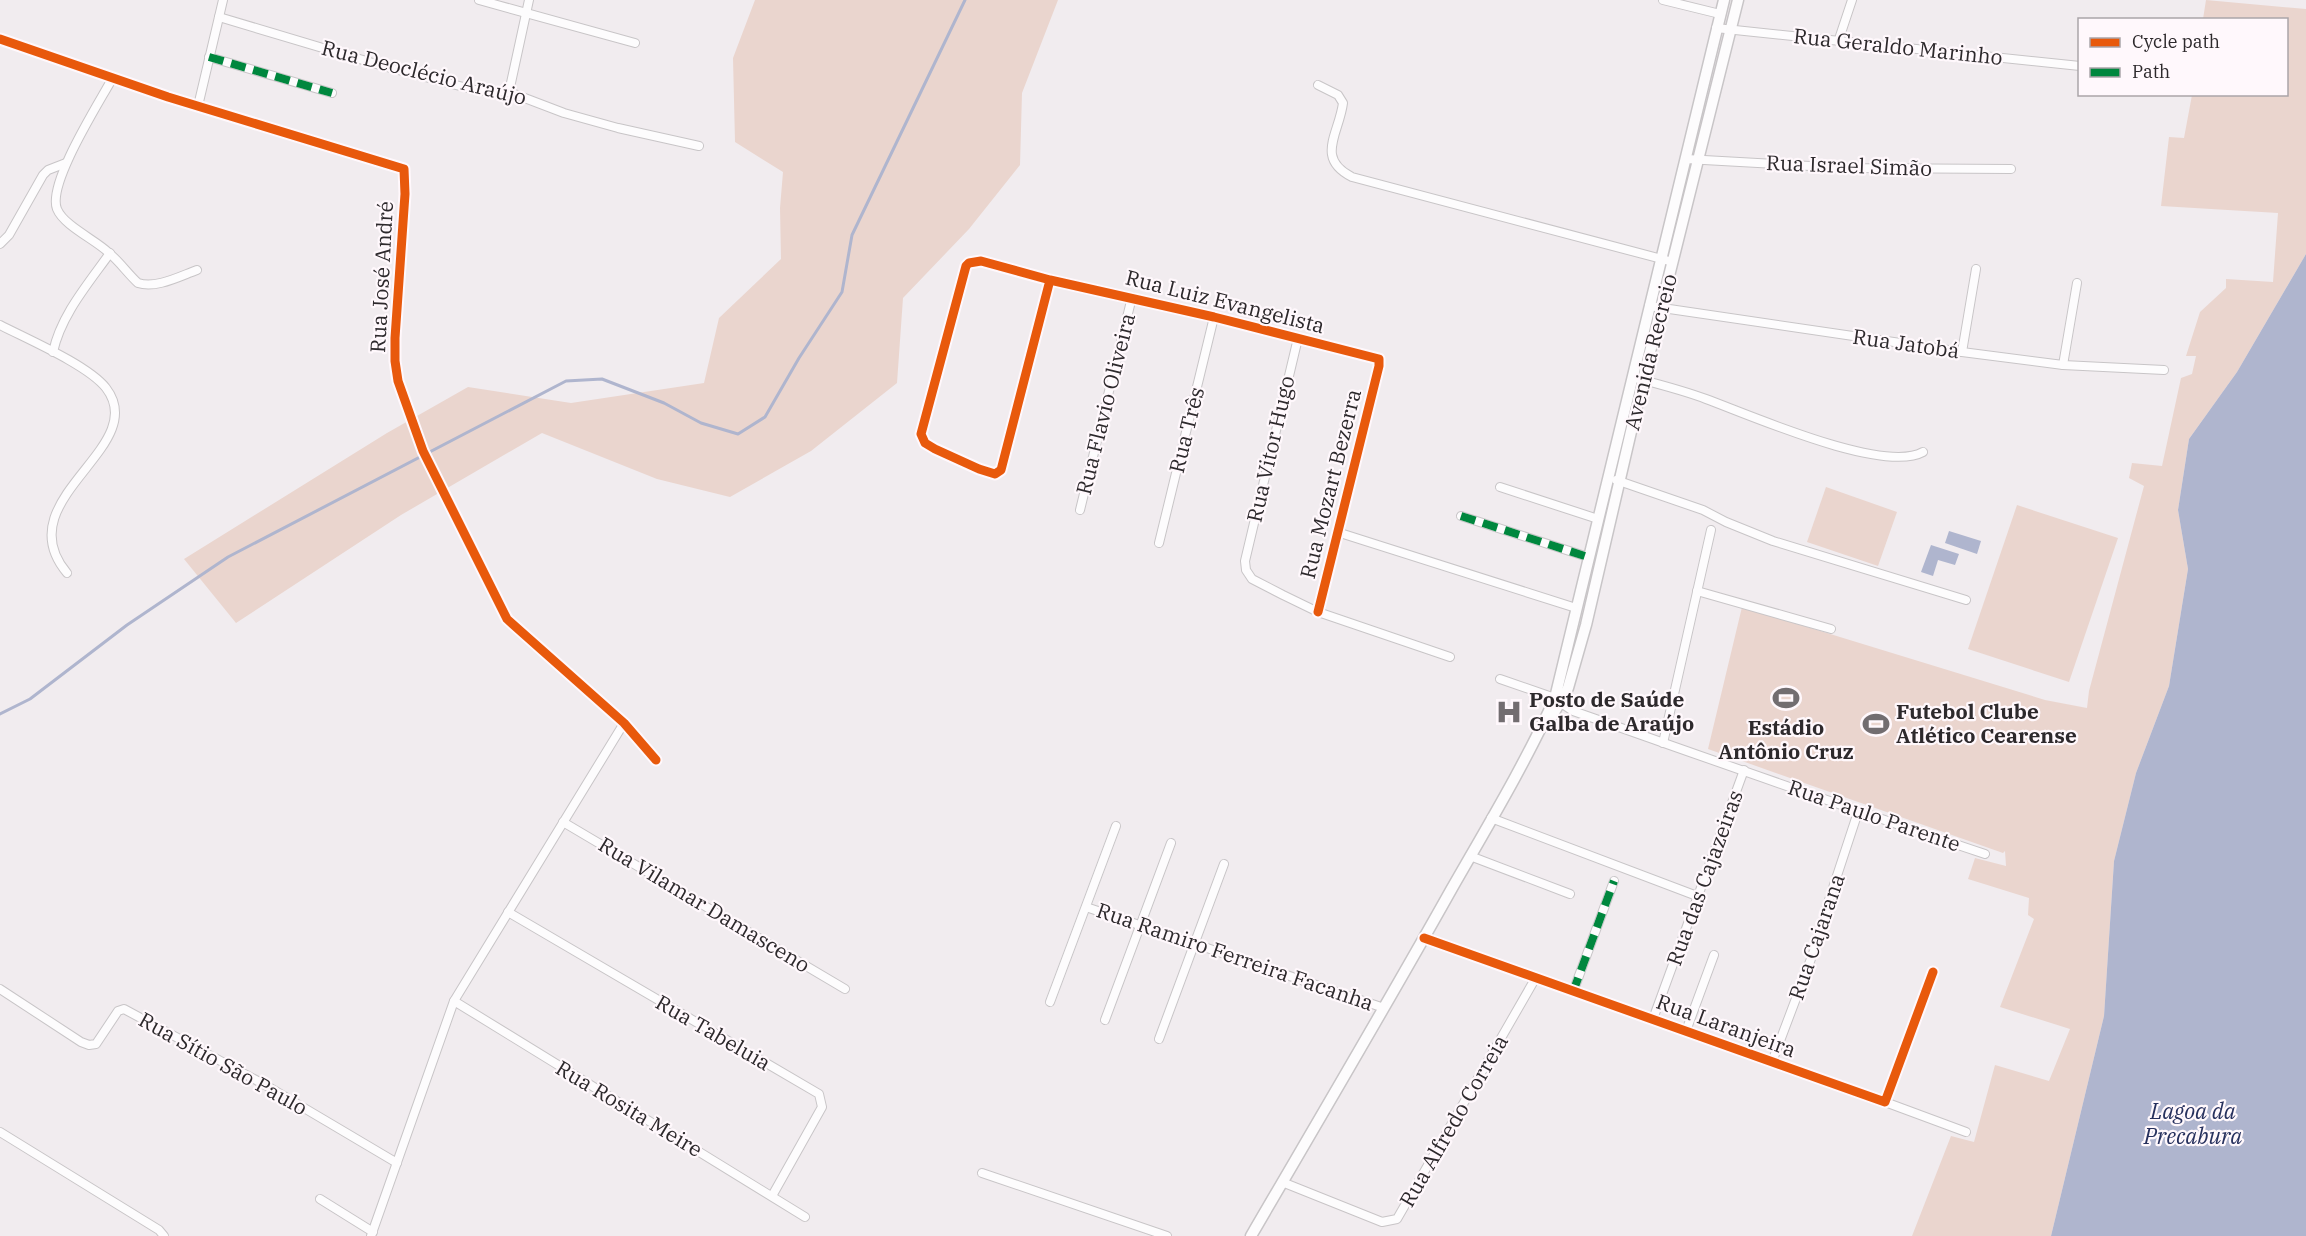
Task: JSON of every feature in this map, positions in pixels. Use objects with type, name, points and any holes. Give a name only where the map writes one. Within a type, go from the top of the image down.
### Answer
[{"type":"main road","name":"Avenida Recreio","points":[[1558,701],[1576,608],[1608,478],[1637,379],[1662,308],[1673,262],[1716,28],[1724,0]]},
{"type":"main road","name":"Avenida Recreio","points":[[1558,701],[1568,688],[1586,625],[1619,481],[1649,306],[1660,259],[1738,0]]},
{"type":"main road","points":[[1251,1236],[1424,939],[1558,701]]},
{"type":"street","points":[[198,106],[223,0]]},
{"type":"street","points":[[479,0],[635,43]]},
{"type":"street","points":[[509,93],[529,0]]},
{"type":"street","points":[[1663,0],[1720,14]]},
{"type":"street","points":[[1839,39],[1852,0]]},
{"type":"street","name":"Rua Deoclécio Araújo","points":[[219,17],[383,66],[476,90],[509,93],[564,113],[699,146]]},
{"type":"street","name":"Rua Geraldo Marinho","points":[[1716,28],[1839,39],[1874,45],[2078,66]]},
{"type":"street","name":"Rua José André","points":[[0,39],[112,79],[404,169],[405,194],[394,354],[398,381],[420,443],[507,619],[624,723],[656,760]]},
{"type":"street","points":[[209,57],[332,93]]},
{"type":"street","points":[[112,79],[66,163],[58,185],[56,208],[69,223],[110,253],[132,278],[144,285],[169,280],[197,270]]},
{"type":"street","points":[[1318,85],[1342,98],[1342,109],[1331,150],[1332,158],[1341,172],[1352,177],[1673,262]]},
{"type":"street","name":"Rua Israel Simão","points":[[1691,159],[1847,168],[2011,169]]},
{"type":"street","points":[[0,244],[9,235],[43,175],[66,163]]},
{"type":"street","points":[[53,352],[59,330],[73,305],[110,253]]},
{"type":"street","name":"Rua Luiz Evangelista","points":[[1052,280],[1004,464],[999,473],[979,469],[925,444],[921,434],[966,266],[969,262],[981,261],[1377,357],[1379,366]]},
{"type":"street","points":[[1962,352],[1976,269]]},
{"type":"street","points":[[2063,365],[2077,283]]},
{"type":"street","name":"Rua Flavio Oliveira","points":[[1080,510],[1132,297]]},
{"type":"street","name":"Rua Jatobá","points":[[1649,306],[2063,365],[2164,370]]},
{"type":"street","name":"Rua Três","points":[[1159,543],[1214,317]]},
{"type":"street","points":[[0,325],[94,376],[111,396],[116,414],[109,436],[60,503],[54,518],[53,552],[68,573]]},
{"type":"street","name":"Rua Vitor Hugo","points":[[1298,338],[1245,561],[1246,570],[1252,579],[1318,612]]},
{"type":"street","name":"Rua Mozart Bezerra","points":[[1318,612],[1379,366]]},
{"type":"street","points":[[1637,379],[1705,398],[1802,434],[1854,450],[1898,458],[1912,457],[1923,452]]},
{"type":"street","points":[[1608,478],[1703,510],[1773,541],[1966,600]]},
{"type":"street","points":[[1500,487],[1598,519]]},
{"type":"street","points":[[1461,516],[1588,557]]},
{"type":"street","points":[[1662,743],[1711,530]]},
{"type":"street","points":[[1337,532],[1576,608]]},
{"type":"street","points":[[1697,591],[1831,629]]},
{"type":"street","points":[[1318,612],[1450,657]]},
{"type":"street","name":"Rua Paulo Parente","points":[[1500,679],[1558,701],[1573,711],[1857,812],[1985,854]]},
{"type":"street","points":[[320,1199],[372,1234],[454,1001],[624,723]]},
{"type":"street","name":"Rua das Cajazeiras","points":[[1653,1019],[1744,770]]},
{"type":"street","name":"Rua Cajarana","points":[[1772,1062],[1823,927],[1827,906],[1857,812]]},
{"type":"street","points":[[1491,818],[1697,896]]},
{"type":"street","name":"Rua Vilamar Damasceno","points":[[563,822],[845,989]]},
{"type":"street","points":[[1050,1002],[1116,826]]},
{"type":"street","points":[[1105,1020],[1171,843]]},
{"type":"street","points":[[1470,856],[1570,894]]},
{"type":"street","points":[[1159,1039],[1224,864]]},
{"type":"street","points":[[1573,992],[1614,881]]},
{"type":"street","name":"Rua Ramiro Ferreira Facanha","points":[[1086,907],[1384,1008]]},
{"type":"street","name":"Rua Tabeluia","points":[[508,912],[819,1094],[822,1107],[772,1196]]},
{"type":"street","name":"Rua Laranjeira","points":[[1424,939],[1965,1132]]},
{"type":"street","points":[[1686,1031],[1714,955]]},
{"type":"street","points":[[1885,1102],[1933,972]]},
{"type":"street","name":"Rua Alfredo Correia","points":[[1282,1182],[1382,1222],[1397,1219],[1535,979]]},
{"type":"street","name":"Rua Sítio São Paulo","points":[[0,989],[89,1045],[96,1044],[118,1011],[124,1009],[267,1086],[397,1163]]},
{"type":"street","name":"Rua Rosita Meire","points":[[454,1001],[805,1216]]},
{"type":"street","points":[[0,1132],[159,1230],[164,1236]]},
{"type":"street","points":[[982,1173],[1167,1236]]},
{"type":"shaded area","points":[[755,0],[1058,0],[1022,93],[1020,165],[969,229],[903,298],[897,383],[811,451],[730,497],[657,479],[542,433],[401,515],[236,623],[184,559],[387,433],[468,387],[571,403],[704,383],[719,318],[781,259],[780,208],[783,172],[735,142],[733,58]]},
{"type":"shaded area","points":[[2206,0],[2306,9],[2306,254],[2237,372],[2189,439],[2178,510],[2188,569],[2169,686],[2136,773],[2114,861],[2104,1016],[2051,1236],[1912,1236],[1951,1136],[1974,1142],[1995,1065],[2049,1081],[2070,1029],[2000,1007],[2034,919],[2028,915],[2029,898],[1968,879],[1975,858],[2006,866],[2005,851],[2003,853],[1708,749],[1742,607],[2045,700],[2087,708],[2089,691],[2144,486],[2129,478],[2132,463],[2162,466],[2181,378],[2192,374],[2196,356],[2186,356],[2200,312],[2226,288],[2226,279],[2273,282],[2278,213],[2161,206],[2169,137],[2184,138],[2192,96],[2288,96],[2288,18],[2203,18]]},
{"type":"shaded area","points":[[1826,487],[1897,512],[1878,566],[1807,542]]},
{"type":"shaded area","points":[[2017,505],[2118,538],[2069,682],[1968,649]]},
{"type":"water","name":"Lagoa da Precabura","points":[[2306,254],[2306,1236],[2051,1236],[2104,1016],[2114,861],[2136,773],[2169,686],[2188,569],[2178,510],[2189,439],[2237,372]]},
{"type":"water","points":[[1949,531],[1981,541],[1977,554],[1945,543]]},
{"type":"water","points":[[1931,545],[1959,554],[1955,565],[1938,560],[1933,576],[1921,572]]},
{"type":"waterway","points":[[0,714],[30,699],[127,625],[228,557],[566,381],[602,379],[664,403],[701,423],[738,434],[765,417],[799,358],[842,292],[852,235],[965,0]]},
{"type":"marked path","points":[[209,57],[332,93]]},
{"type":"marked path","points":[[1461,516],[1588,557]]},
{"type":"marked path","points":[[1573,992],[1614,881]]},
{"type":"cycle path","points":[[0,39],[168,97],[404,169],[405,194],[395,361],[398,381],[423,451],[507,619],[624,723],[656,760]]},
{"type":"cycle path","points":[[1050,280],[981,261],[969,263],[966,266],[921,434],[925,443],[979,469],[995,474],[1001,470],[1050,280],[1214,317],[1379,359],[1318,612]]},
{"type":"cycle path","points":[[1424,938],[1885,1102],[1933,972]]},
{"type":"place","name":"Estádio Antônio Cruz","points":[[1786,698]]},
{"type":"place","name":"Posto de Saúde Galba de Araújo","points":[[1509,712]]},
{"type":"place","name":"Futebol Clube Atlético Cearense","points":[[1876,724]]}]
